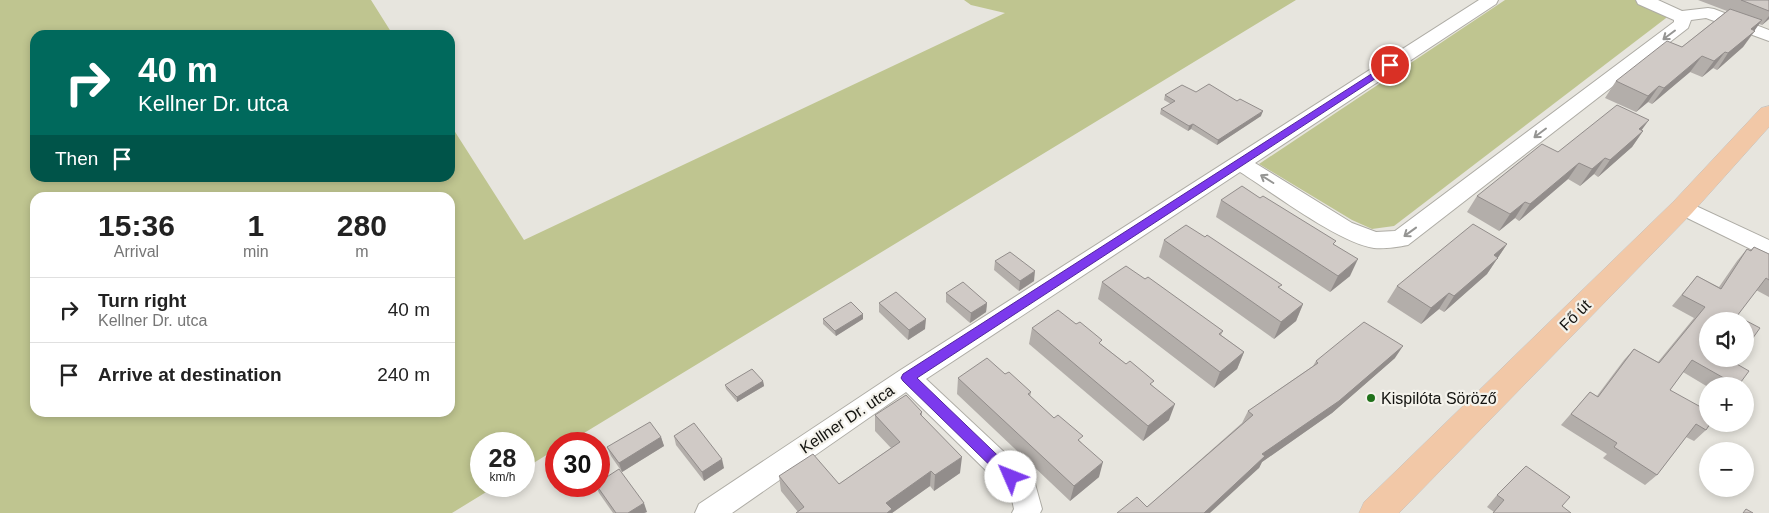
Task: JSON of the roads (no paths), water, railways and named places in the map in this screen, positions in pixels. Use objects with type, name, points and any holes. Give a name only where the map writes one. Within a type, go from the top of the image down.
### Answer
[{"type":"main road","name":"Fő út","points":[[1376,513],[1683,207],[1769,113]]},
{"type":"street","name":"Kellner Dr. utca","points":[[709,513],[908,378],[1490,0]]},
{"type":"street","points":[[1644,0],[1680,16],[1708,13],[1769,36]]},
{"type":"street","points":[[1240,162],[1344,228],[1374,240],[1400,239],[1682,24],[1683,19],[1680,16]]},
{"type":"street","points":[[1683,207],[1769,250]]},
{"type":"street","points":[[908,378],[1024,489],[1028,509],[1026,513]]},
{"type":"place","name":"Kispilóta Söröző","points":[[1371,398]]}]
